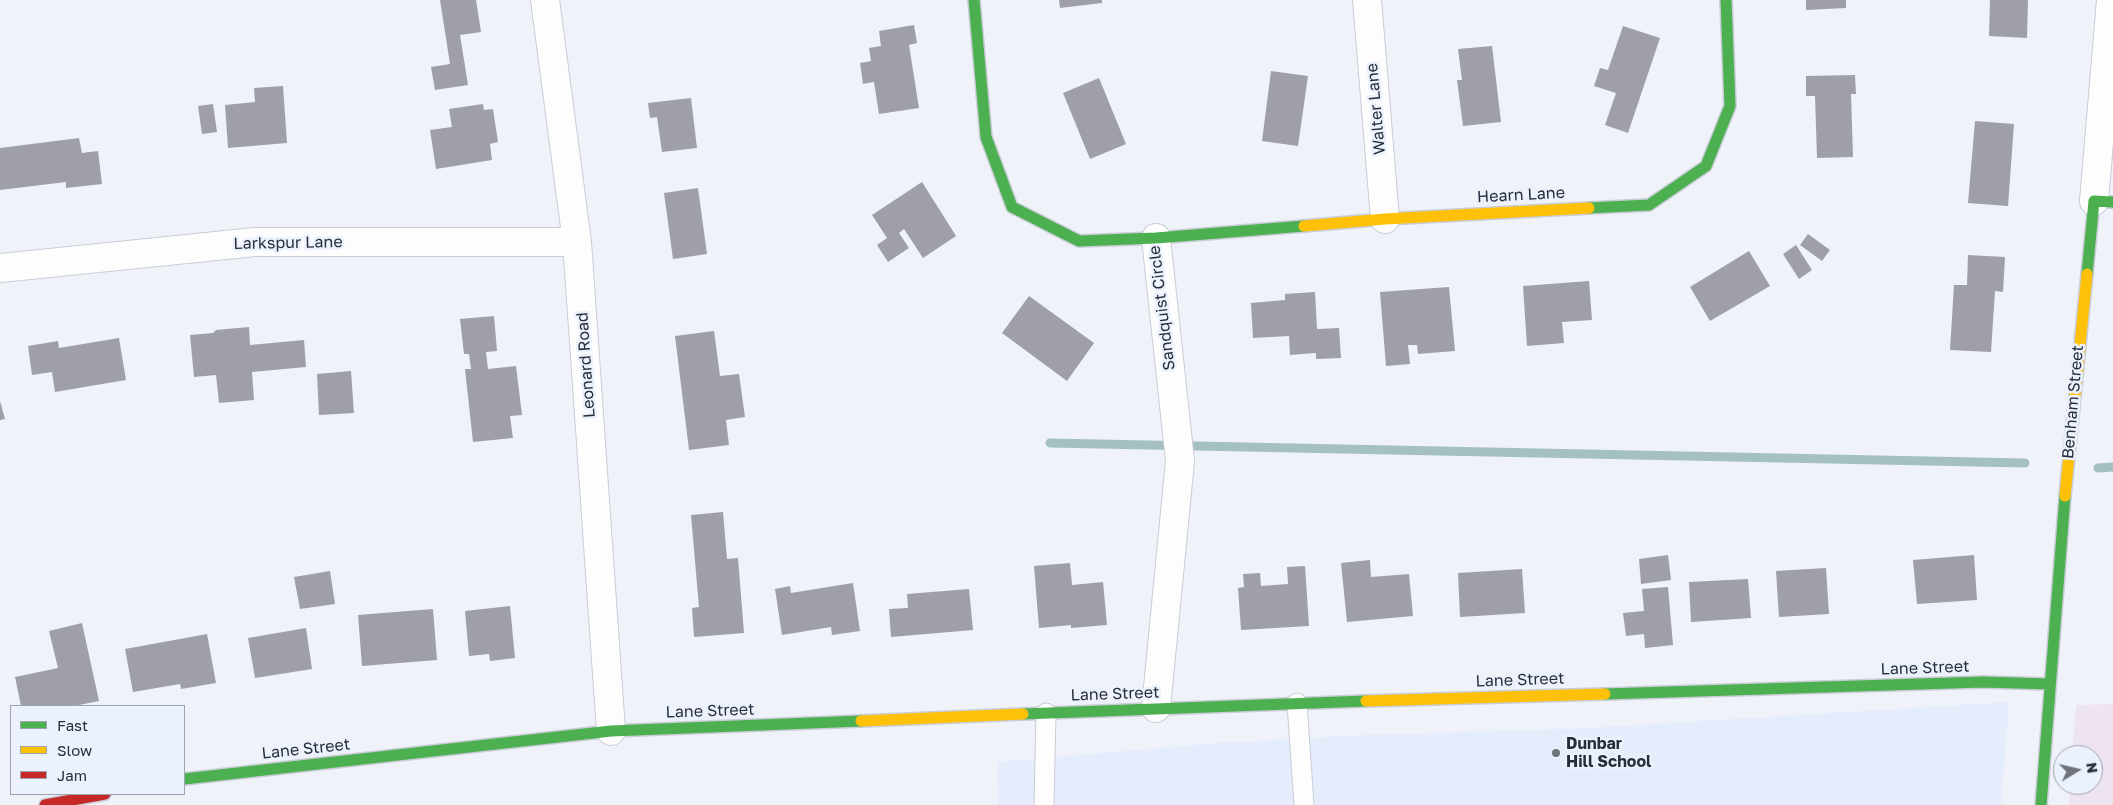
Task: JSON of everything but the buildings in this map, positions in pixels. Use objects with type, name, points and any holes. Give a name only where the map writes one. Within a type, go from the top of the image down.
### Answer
[{"type":"street","name":"Leonard Road","points":[[544,0],[577,242],[611,731]]},
{"type":"street","name":"Sandquist Circle","points":[[974,0],[986,137],[1012,207],[1080,241],[1156,238],[1180,461],[1156,708]]},
{"type":"street","name":"Walter Lane","points":[[1367,0],[1385,219]]},
{"type":"street","name":"Hearn Lane","points":[[1156,238],[1385,219],[1649,205],[1706,166],[1730,106],[1726,0]]},
{"type":"street","name":"Benham Street","points":[[2041,805],[2079,343],[2103,202],[2111,0]]},
{"type":"street","name":"Larkspur Lane","points":[[0,268],[256,242],[577,242]]},
{"type":"street","name":"Lane Street","points":[[185,779],[611,731],[1297,702],[1984,682],[2050,684]]},
{"type":"street","points":[[45,805],[100,795]]},
{"type":"lane","points":[[1297,702],[1304,805]]},
{"type":"lane","points":[[1044,805],[1046,713]]},
{"type":"shaded area","name":"Dunbar Hill School","points":[[2009,702],[2001,805],[998,805],[997,762],[1218,743],[1364,735],[1588,728]]},
{"type":"shaded area","points":[[2113,704],[2113,805],[2069,805],[2070,795],[2103,795],[2103,745],[2073,745],[2076,705]]},
{"type":"waterway","points":[[1050,443],[2025,463]]},
{"type":"waterway","points":[[2098,468],[2113,467]]},
{"type":"traffic: fast","points":[[974,0],[986,137],[1012,207],[1079,241],[1156,238],[1304,226]]},
{"type":"traffic: fast","points":[[1589,208],[1649,205],[1706,166],[1730,106],[1726,0]]},
{"type":"traffic: fast","points":[[2087,274],[2094,201],[2113,202]]},
{"type":"traffic: fast","points":[[2041,805],[2065,496]]},
{"type":"traffic: fast","points":[[1605,694],[1983,682],[2050,684]]},
{"type":"traffic: fast","points":[[1023,714],[1366,701]]},
{"type":"traffic: fast","points":[[185,779],[611,731],[861,721]]},
{"type":"traffic: slow","points":[[1304,226],[1385,219],[1589,208]]},
{"type":"traffic: slow","points":[[2065,496],[2087,274]]},
{"type":"traffic: slow","points":[[1366,701],[1605,694]]},
{"type":"traffic: slow","points":[[861,721],[1023,714]]},
{"type":"traffic: jam","points":[[45,805],[100,795]]},
{"type":"place","name":"Dunbar Hill School","points":[[1556,753]]}]
